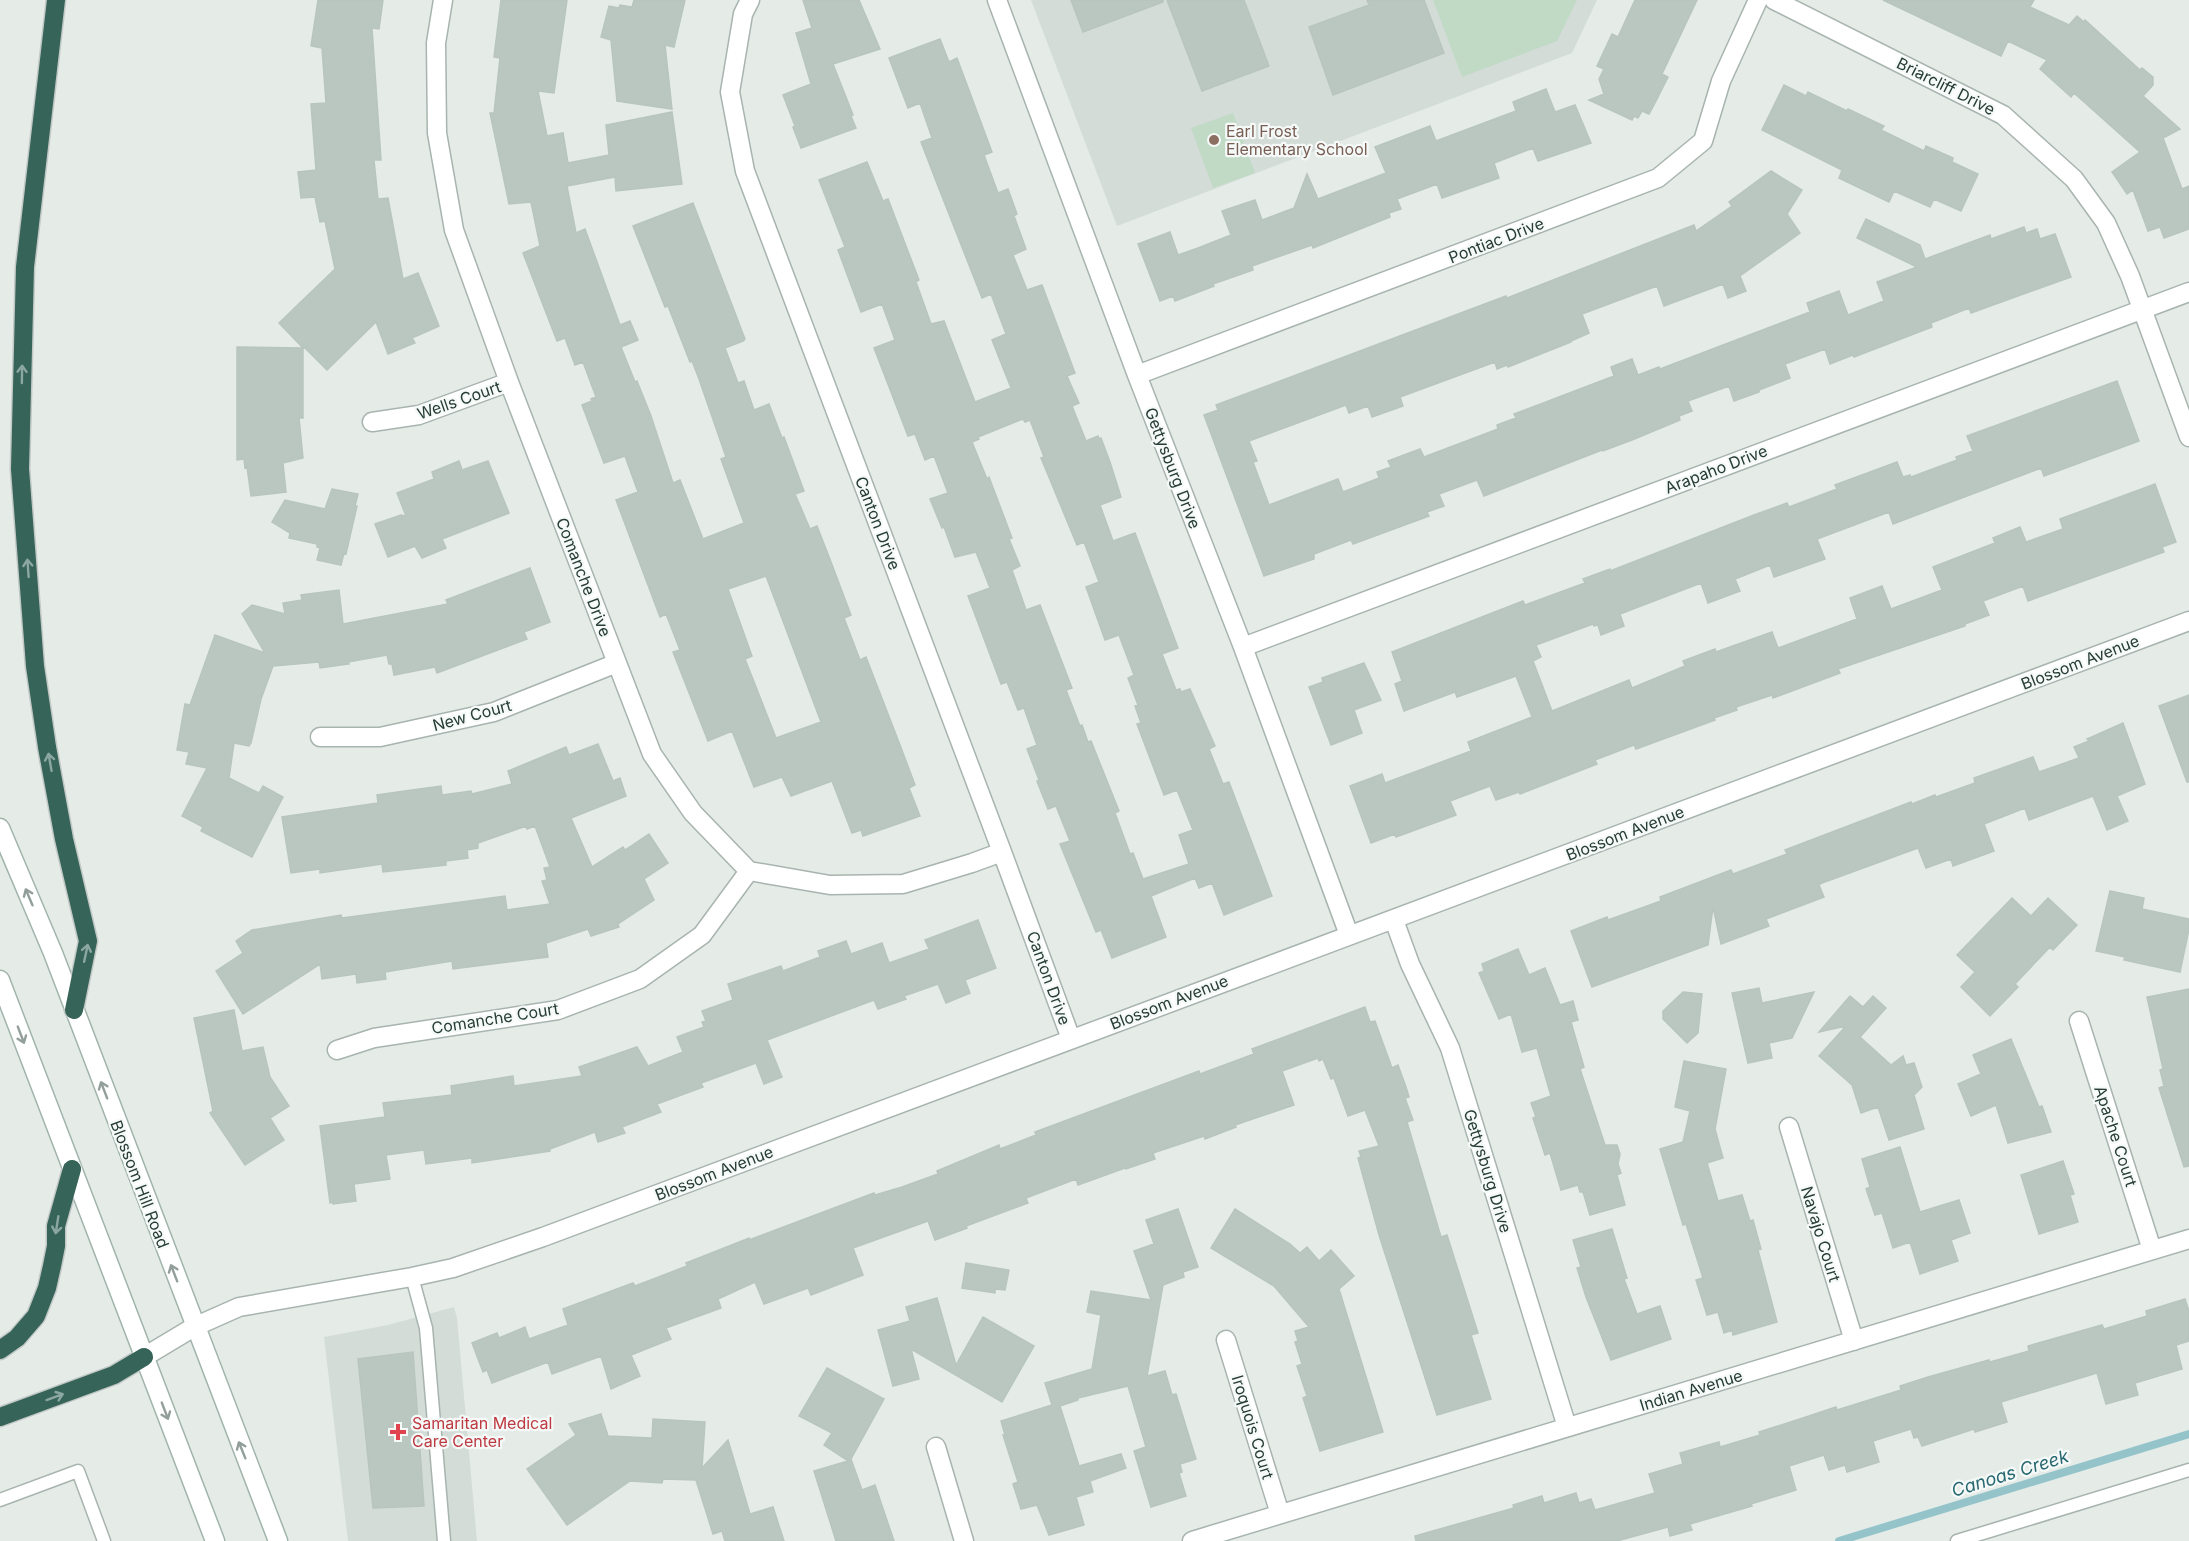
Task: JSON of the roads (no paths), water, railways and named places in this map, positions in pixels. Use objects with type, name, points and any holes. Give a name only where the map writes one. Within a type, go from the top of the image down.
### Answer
[{"type":"highway","points":[[56,0],[25,267],[20,469],[35,666],[62,827],[88,941],[74,1010]]},
{"type":"highway","points":[[0,1350],[17,1338],[36,1316],[40,1306],[56,1246],[56,1226],[72,1169]]},
{"type":"highway","points":[[0,1417],[114,1375],[144,1357]]},
{"type":"street","name":"Comanche Drive","points":[[443,0],[436,43],[437,133],[454,230],[509,382],[652,754],[693,813],[749,871]]},
{"type":"street","name":"Canton Drive","points":[[750,0],[743,14],[730,92],[745,171],[1071,1039]]},
{"type":"street","name":"Gettysburg Drive","points":[[997,0],[1137,375],[1243,647],[1349,935]]},
{"type":"street","name":"Pontiac Drive","points":[[1137,375],[1658,178],[1703,141],[1721,81],[1758,0]]},
{"type":"street","name":"Briarcliff Drive","points":[[1774,0],[2003,115],[2074,179],[2106,222],[2130,276],[2189,437]]},
{"type":"street","name":"Arapaho Drive","points":[[1243,647],[2189,292]]},
{"type":"street","name":"Wells Court","points":[[372,422],[419,415],[509,382]]},
{"type":"street","name":"Blossom Avenue","points":[[144,1357],[194,1327],[244,1306],[453,1268],[533,1241],[2189,621]]},
{"type":"street","name":"New Court","points":[[320,737],[380,737],[494,712],[617,663]]},
{"type":"street","name":"Blossom Hill Road","points":[[0,828],[53,953],[194,1327],[278,1541]]},
{"type":"street","points":[[749,871],[830,885],[903,884],[1002,852]]},
{"type":"street","name":"Comanche Court","points":[[337,1050],[374,1038],[558,1010],[640,980],[702,935],[749,871]]},
{"type":"street","name":"Gettysburg Drive","points":[[1394,920],[1410,964],[1450,1048],[1568,1427]]},
{"type":"street","points":[[0,980],[215,1541]]},
{"type":"street","name":"Apache Court","points":[[2079,1021],[2152,1250]]},
{"type":"street","name":"Navajo Court","points":[[1789,1127],[1854,1341]]},
{"type":"street","name":"Indian Avenue","points":[[1192,1541],[2189,1239]]},
{"type":"street","name":"Iroquois Court","points":[[1226,1340],[1281,1514]]},
{"type":"street","points":[[936,1446],[964,1541]]},
{"type":"lane","points":[[412,1277],[426,1329],[444,1541]]},
{"type":"lane","points":[[1957,1541],[2189,1470]]},
{"type":"lane","points":[[0,1500],[78,1471],[104,1541]]},
{"type":"waterway","name":"Canoas Creek","points":[[1839,1541],[2189,1434]]},
{"type":"place","name":"Earl Frost Elementary School","points":[[1214,140]]},
{"type":"place","name":"Samaritan Medical Care Center","points":[[398,1432]]}]
